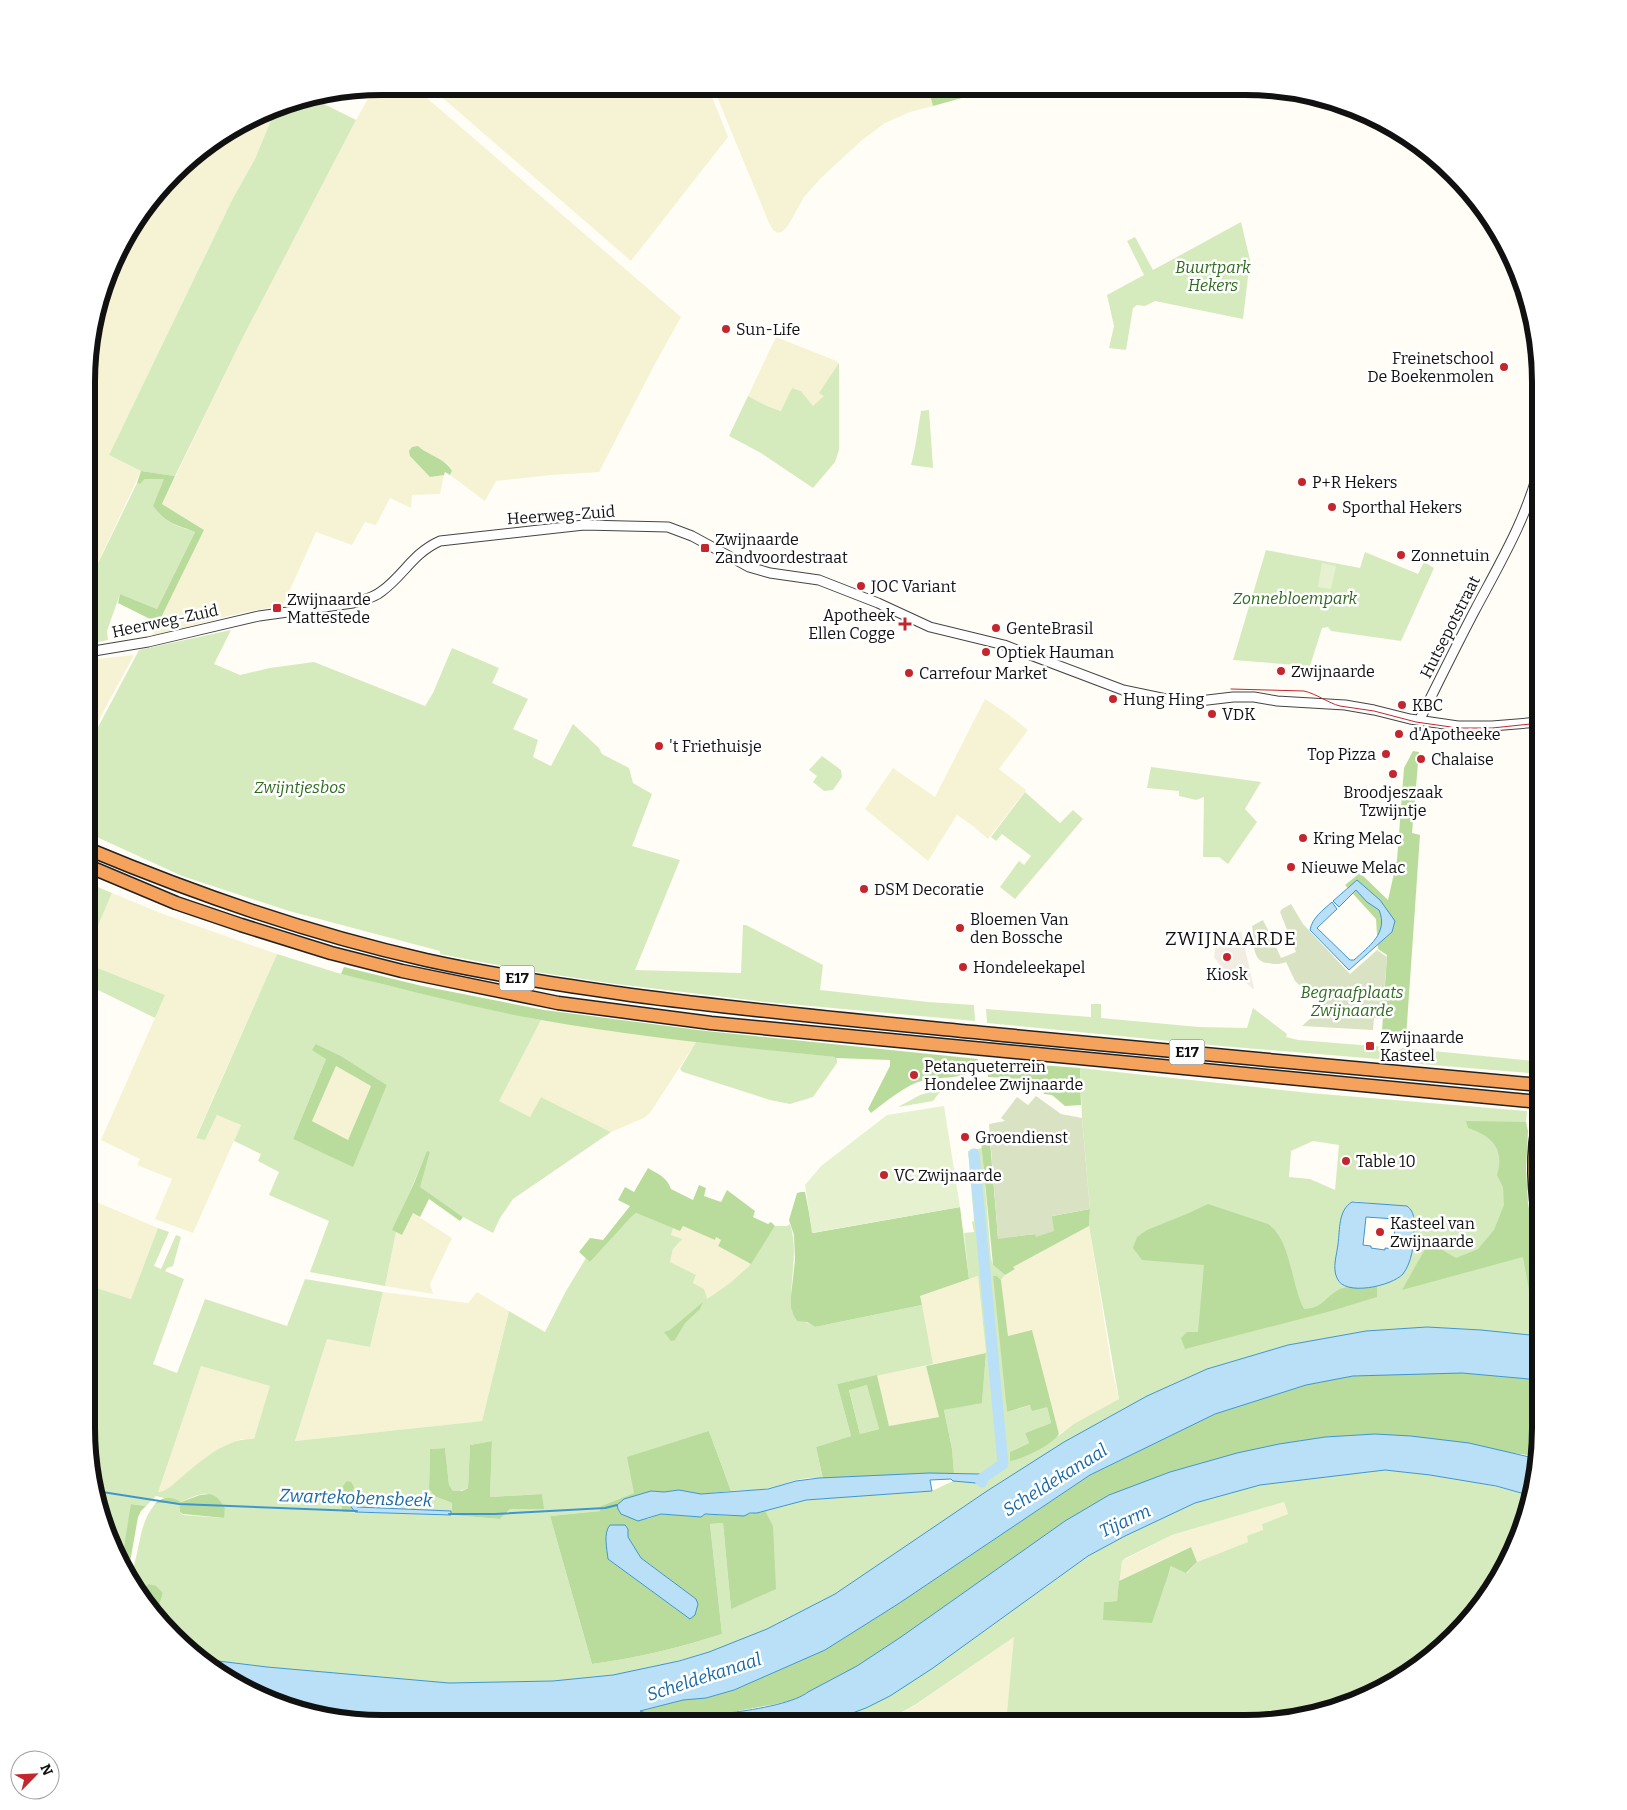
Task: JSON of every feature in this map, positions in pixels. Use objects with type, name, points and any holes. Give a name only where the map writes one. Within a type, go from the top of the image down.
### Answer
[{"type":"highway","name":"E17","points":[[95,852],[169,883],[250,912],[434,962],[563,986],[718,1006],[963,1031],[1532,1084]]},
{"type":"highway","name":"E17","points":[[95,869],[176,903],[241,926],[331,953],[402,972],[558,1003],[711,1023],[1532,1101]]},
{"type":"street","name":"Hutsepotstraat","points":[[1418,720],[1420,720],[1469,621],[1522,521],[1532,492]]},
{"type":"street","name":"Heerweg-Zuid","points":[[95,651],[148,642],[264,615],[354,603],[368,599],[381,592],[421,551],[440,541],[584,525],[658,526],[676,529],[692,536],[749,567],[770,573],[819,580],[878,603],[930,627],[1004,645],[1123,690],[1171,700],[1205,701],[1247,697],[1277,701],[1345,705],[1418,720],[1468,727],[1532,723]]},
{"type":"shaded area","points":[[423,95],[681,317],[599,472],[496,481],[485,501],[450,475],[452,471],[448,464],[428,454],[418,446],[430,477],[444,475],[440,494],[412,495],[411,508],[390,498],[376,525],[365,522],[352,545],[316,532],[283,605],[232,615],[152,636],[204,530],[162,504],[243,337],[370,96]]},
{"type":"shaded area","points":[[439,95],[711,95],[728,137],[631,261]]},
{"type":"shaded area","points":[[716,95],[930,95],[933,106],[910,112],[885,123],[861,141],[822,177],[804,197],[783,231],[778,233],[773,230]]},
{"type":"shaded area","points":[[272,117],[255,159],[233,198],[109,455],[141,471],[95,569],[95,382],[97,345],[105,308],[117,272],[143,223],[154,207],[179,179],[207,154],[223,143]]},
{"type":"shaded area","points":[[776,337],[839,363],[820,393],[825,396],[813,407],[801,391],[792,388],[782,411],[748,396]]},
{"type":"shaded area","points":[[134,655],[95,727],[95,659]]},
{"type":"shaded area","points":[[985,699],[1028,730],[999,769],[1026,790],[988,839],[957,815],[928,861],[865,809],[893,768],[935,797]]},
{"type":"shaded area","points":[[112,893],[163,914],[277,954],[196,1137],[205,1140],[217,1115],[241,1125],[193,1233],[155,1219],[172,1179],[137,1165],[140,1159],[101,1140],[165,995],[95,967],[95,933]]},
{"type":"shaded area","points":[[1241,931],[1253,989],[1242,979],[1238,983],[1214,957],[1215,948],[1219,942]]},
{"type":"shaded area","points":[[541,1020],[696,1042],[650,1113],[644,1118],[611,1132],[541,1097],[530,1117],[498,1101]]},
{"type":"shaded area","points":[[336,1066],[371,1086],[348,1140],[312,1121]]},
{"type":"shaded area","points":[[95,1201],[158,1228],[131,1299],[95,1288]]},
{"type":"shaded area","points":[[413,1213],[452,1238],[430,1284],[433,1294],[385,1286],[396,1232],[402,1235]]},
{"type":"shaded area","points":[[683,1226],[715,1239],[716,1237],[721,1240],[718,1246],[751,1264],[730,1283],[707,1299],[693,1283],[696,1276],[670,1262],[673,1249],[671,1235],[673,1228],[680,1231]]},
{"type":"shaded area","points":[[1089,1226],[1112,1369],[1119,1399],[1059,1434],[1032,1330],[1008,1336],[1001,1280],[1015,1269],[1013,1267]]},
{"type":"shaded area","points":[[978,1276],[986,1353],[933,1364],[920,1296]]},
{"type":"shaded area","points":[[383,1292],[468,1303],[477,1292],[509,1311],[482,1421],[295,1441],[327,1338],[370,1347]]},
{"type":"shaded area","points":[[201,1366],[271,1386],[254,1439],[241,1439],[197,1465],[170,1487],[157,1492]]},
{"type":"shaded area","points":[[926,1366],[940,1417],[889,1426],[877,1375]]},
{"type":"shaded area","points":[[1284,1502],[1288,1514],[1262,1524],[1263,1530],[1249,1542],[1197,1562],[1190,1547],[1119,1581],[1122,1561],[1172,1535]]},
{"type":"shaded area","points":[[1015,1636],[1007,1715],[897,1715],[916,1705]]},
{"type":"green space","points":[[930,95],[973,95],[933,106]]},
{"type":"green space","points":[[320,102],[356,120],[243,337],[175,476],[141,471],[109,455],[233,198],[255,159],[272,117],[290,110]]},
{"type":"green space","name":"Buurtpark Hekers","points":[[1241,222],[1250,260],[1243,319],[1155,301],[1145,306],[1137,305],[1133,308],[1126,350],[1109,348],[1114,326],[1107,295],[1144,275],[1127,241],[1135,237],[1153,270]]},
{"type":"green space","points":[[839,363],[839,450],[835,462],[813,488],[761,453],[729,436],[748,396],[781,411],[792,388],[801,391],[813,406],[824,396],[819,393]]},
{"type":"green space","points":[[929,410],[933,468],[911,465],[921,411]]},
{"type":"green space","points":[[418,446],[445,463],[452,471],[450,475],[445,472],[444,475],[430,477],[410,456],[409,451],[412,447]]},
{"type":"green space","points":[[141,471],[175,476],[162,504],[204,530],[156,628],[148,624],[150,619],[118,603],[120,594],[157,609],[195,532],[172,523],[158,512],[153,506],[164,479],[145,479],[140,484],[137,483]]},
{"type":"green space","points":[[145,479],[165,479],[153,506],[162,517],[195,532],[157,609],[120,594],[107,631],[108,640],[95,643],[95,570],[137,483],[140,484]]},
{"type":"green space","name":"Zonnebloempark","points":[[1266,550],[1360,568],[1365,552],[1418,574],[1424,562],[1434,568],[1401,641],[1331,631],[1328,627],[1322,628],[1310,666],[1233,660]]},
{"type":"green space","points":[[1322,563],[1336,566],[1331,589],[1318,587]]},
{"type":"green space","name":"Zwijntjesbos","points":[[231,630],[214,664],[240,675],[270,668],[314,662],[425,706],[433,693],[452,648],[499,668],[492,683],[528,699],[513,729],[538,740],[533,757],[551,766],[573,724],[599,748],[602,754],[629,768],[633,783],[652,794],[632,846],[680,860],[635,970],[741,973],[743,925],[746,925],[823,965],[820,990],[974,1005],[975,1021],[767,1002],[616,984],[523,970],[440,954],[440,951],[289,911],[182,876],[95,836],[95,733],[139,650]]},
{"type":"green space","points":[[1413,751],[1419,752],[1412,833],[1420,835],[1406,1038],[1388,1035],[1382,1031],[1387,955],[1378,949],[1376,919],[1345,885],[1360,873],[1388,900],[1397,860],[1404,768]]},
{"type":"green space","points":[[822,756],[841,770],[842,777],[833,790],[824,791],[813,782],[817,776],[809,770]]},
{"type":"green space","points":[[1151,767],[1261,782],[1245,809],[1257,822],[1228,864],[1219,857],[1203,857],[1204,797],[1196,800],[1179,796],[1179,791],[1147,788]]},
{"type":"green space","points":[[1025,792],[1060,823],[1073,810],[1083,819],[1015,899],[1000,887],[1019,861],[1024,865],[1031,856],[1002,834],[996,841],[991,837]]},
{"type":"green space","points":[[95,886],[112,893],[95,933]]},
{"type":"green space","name":"Begraafplaats Zwijnaarde","points":[[1291,904],[1303,924],[1350,974],[1377,950],[1387,957],[1382,1019],[1374,1018],[1373,1030],[1302,1026],[1323,1007],[1295,981],[1286,962],[1279,964],[1267,963],[1258,958],[1254,948],[1252,926],[1263,920],[1270,934],[1268,935],[1269,939],[1272,938],[1281,958],[1296,952],[1280,912]]},
{"type":"green space","points":[[277,954],[341,974],[541,1020],[499,1101],[530,1117],[541,1097],[611,1132],[513,1199],[500,1218],[493,1233],[463,1217],[419,1187],[430,1152],[427,1152],[393,1230],[396,1232],[385,1286],[310,1272],[329,1221],[269,1195],[279,1172],[258,1161],[261,1154],[234,1141],[241,1125],[217,1115],[205,1140],[196,1138]],"holes":[[[316,1044],[341,1056],[387,1085],[353,1166],[293,1139],[326,1059]]]},
{"type":"green space","points":[[95,967],[165,995],[155,1018],[95,988]]},
{"type":"green space","points":[[344,967],[422,986],[544,1010],[706,1031],[978,1059],[972,1071],[954,1077],[924,1080],[896,1094],[871,1113],[868,1109],[890,1066],[890,1060],[836,1058],[837,1063],[835,1057],[651,1037],[541,1020],[341,974]]},
{"type":"green space","points":[[1091,1004],[1101,1004],[1101,1018],[1199,1027],[1247,1028],[1253,1008],[1287,1034],[1286,1037],[1298,1040],[1386,1047],[1390,1050],[1390,1060],[1221,1046],[987,1023],[986,1009],[1091,1017]]},
{"type":"green space","points":[[696,1042],[836,1057],[837,1063],[813,1097],[790,1104],[770,1100],[683,1072],[680,1069]]},
{"type":"green space","points":[[316,1044],[341,1056],[387,1085],[353,1167],[293,1139],[326,1059],[312,1050]],"holes":[[[336,1066],[371,1086],[348,1140],[312,1121]]]},
{"type":"green space","points":[[1403,1048],[1532,1061],[1532,1073],[1396,1062],[1397,1051]]},
{"type":"green space","points":[[987,1061],[1080,1068],[1081,1105],[1065,1106],[1052,1095],[1044,1094],[1043,1090],[1005,1086],[1005,1078],[988,1077]]},
{"type":"green space","points":[[1080,1068],[1310,1093],[1527,1111],[1522,1160],[1532,1285],[1532,1335],[1427,1327],[1366,1331],[1288,1345],[1207,1369],[1147,1396],[1098,1423],[987,1491],[835,1594],[767,1629],[709,1652],[656,1667],[613,1675],[553,1681],[449,1683],[213,1660],[193,1644],[166,1617],[158,1608],[163,1593],[148,1584],[144,1588],[133,1569],[145,1521],[155,1504],[179,1504],[180,1512],[183,1515],[223,1518],[225,1508],[220,1501],[210,1494],[200,1494],[181,1502],[156,1496],[146,1506],[132,1504],[123,1551],[110,1520],[97,1465],[95,1428],[95,1288],[131,1299],[158,1228],[169,1232],[154,1266],[161,1269],[176,1235],[181,1237],[173,1266],[165,1271],[184,1279],[153,1364],[177,1373],[205,1299],[287,1326],[305,1279],[383,1292],[370,1347],[327,1339],[295,1441],[482,1421],[509,1311],[545,1332],[566,1291],[586,1258],[590,1262],[632,1215],[636,1213],[673,1228],[671,1235],[682,1239],[673,1249],[670,1262],[696,1275],[693,1283],[704,1289],[707,1299],[730,1283],[749,1266],[775,1226],[787,1226],[790,1224],[794,1246],[791,1292],[793,1314],[815,1327],[922,1305],[933,1364],[837,1384],[851,1436],[816,1447],[823,1479],[809,1478],[763,1489],[731,1491],[709,1431],[634,1493],[601,1506],[601,1511],[550,1516],[592,1664],[658,1652],[722,1634],[710,1524],[723,1523],[731,1609],[773,1527],[765,1510],[806,1500],[932,1491],[953,1481],[972,1481],[980,1474],[954,1473],[952,1449],[944,1410],[982,1402],[986,1353],[978,1276],[969,1279],[964,1233],[974,1232],[968,1151],[982,1148],[991,1258],[993,1265],[1005,1275],[1001,1280],[997,1276],[1007,1412],[1031,1405],[1047,1407],[1051,1423],[1025,1433],[1029,1443],[1010,1452],[1058,1436],[1074,1424],[1119,1399],[1089,1226],[1090,1209],[1082,1118]],"holes":[[[1313,1141],[1339,1145],[1335,1190],[1310,1179],[1289,1177],[1291,1151]],[[1355,1201],[1370,1203],[1414,1217],[1413,1248],[1358,1288],[1341,1283],[1338,1281],[1336,1274],[1342,1216],[1349,1204]],[[201,1366],[270,1386],[254,1439],[242,1440],[220,1448],[170,1487],[158,1492]],[[492,1441],[490,1497],[542,1494],[543,1509],[510,1509],[500,1519],[451,1515],[344,1512],[340,1501],[354,1487],[352,1501],[357,1507],[451,1511],[452,1503],[434,1496],[429,1489],[430,1449],[445,1448],[449,1485],[453,1491],[457,1492],[468,1488],[470,1445]]]},
{"type":"green space","points":[[945,1088],[933,1101],[898,1107],[920,1095]]},
{"type":"green space","points":[[1036,1096],[1061,1114],[1082,1118],[1090,1209],[1052,1216],[1054,1231],[1036,1237],[1035,1234],[998,1239],[989,1124],[1005,1121],[1001,1118],[1017,1097],[1028,1105]]},
{"type":"green space","name":"VC Zwijnaarde","points":[[944,1106],[960,1207],[812,1233],[805,1185],[821,1166],[887,1115]]},
{"type":"green space","points":[[1466,1121],[1526,1122],[1528,1131],[1526,1169],[1528,1203],[1532,1225],[1532,1306],[1523,1257],[1402,1290],[1429,1242],[1456,1258],[1478,1249],[1494,1230],[1504,1205],[1503,1187],[1497,1175],[1499,1166],[1498,1151],[1484,1135],[1468,1128]]},
{"type":"green space","points":[[981,1141],[990,1141],[998,1238],[1036,1234],[1036,1237],[1052,1216],[1090,1209],[1089,1226],[1013,1267],[1015,1269],[1005,1275],[993,1265]]},
{"type":"green space","points":[[427,1151],[430,1152],[420,1187],[463,1217],[460,1221],[429,1199],[420,1217],[413,1213],[402,1235],[392,1230]]},
{"type":"green space","points":[[648,1168],[665,1179],[671,1189],[693,1200],[699,1185],[706,1188],[704,1196],[721,1202],[727,1190],[755,1211],[753,1217],[768,1224],[771,1222],[775,1226],[751,1264],[718,1246],[721,1240],[716,1237],[715,1240],[683,1226],[680,1231],[636,1213],[590,1262],[579,1252],[590,1238],[603,1240],[630,1206],[618,1200],[625,1187],[634,1192]]},
{"type":"green space","points":[[805,1192],[813,1233],[960,1207],[969,1279],[920,1296],[922,1305],[815,1327],[807,1322],[797,1321],[791,1307],[795,1260],[794,1235],[789,1220],[797,1193]]},
{"type":"green space","points":[[1208,1204],[1268,1224],[1276,1231],[1286,1251],[1304,1309],[1319,1305],[1333,1293],[1346,1287],[1377,1287],[1377,1297],[1185,1349],[1181,1338],[1187,1332],[1198,1332],[1204,1265],[1142,1260],[1133,1248],[1137,1237],[1147,1230]]},
{"type":"green space","points":[[993,1276],[997,1276],[1001,1280],[1008,1336],[1032,1330],[1059,1434],[1050,1443],[1037,1451],[1010,1461],[1010,1452],[1029,1443],[1025,1433],[1051,1423],[1047,1407],[1032,1411],[1030,1405],[1007,1412]]},
{"type":"green space","points":[[703,1302],[700,1309],[685,1323],[675,1340],[671,1341],[664,1332],[670,1330]]},
{"type":"green space","points":[[986,1353],[982,1403],[944,1410],[952,1449],[954,1473],[823,1479],[816,1447],[851,1436],[837,1384],[877,1375],[889,1426],[939,1417],[926,1366]],"holes":[[[867,1385],[879,1429],[860,1434],[849,1390]]]},
{"type":"green space","points":[[1400,1373],[1462,1373],[1532,1379],[1530,1456],[1375,1434],[1325,1437],[1279,1444],[1237,1453],[1170,1472],[1109,1495],[1065,1521],[901,1637],[857,1666],[800,1697],[771,1705],[711,1715],[654,1715],[640,1711],[683,1700],[706,1698],[734,1690],[825,1650],[898,1604],[1090,1475],[1215,1414],[1306,1385],[1353,1376]]},
{"type":"green space","points":[[868,1385],[879,1429],[860,1434],[849,1389]]},
{"type":"green space","points":[[709,1431],[731,1491],[701,1494],[679,1490],[651,1491],[647,1519],[661,1514],[700,1517],[705,1514],[743,1515],[765,1510],[773,1526],[776,1589],[731,1609],[723,1523],[710,1524],[722,1634],[658,1652],[592,1664],[550,1516],[600,1511],[601,1506],[634,1493],[627,1457]],"holes":[[[610,1525],[619,1526],[641,1558],[696,1599],[690,1619],[608,1559]]]},
{"type":"green space","points":[[492,1441],[490,1497],[542,1494],[544,1509],[510,1509],[500,1519],[451,1515],[452,1503],[434,1496],[429,1489],[430,1449],[445,1448],[449,1485],[453,1491],[462,1491],[468,1488],[470,1445]]},
{"type":"green space","points":[[1385,1470],[1459,1480],[1524,1494],[1517,1520],[1502,1555],[1484,1587],[1461,1617],[1434,1644],[1404,1667],[1372,1685],[1337,1700],[1282,1713],[1245,1715],[1007,1715],[1014,1637],[915,1705],[896,1715],[847,1715],[972,1640],[1088,1556],[1195,1503],[1260,1485]],"holes":[[[1284,1502],[1288,1514],[1262,1524],[1263,1530],[1247,1536],[1248,1542],[1197,1562],[1187,1573],[1172,1565],[1168,1574],[1104,1620],[1104,1602],[1117,1601],[1122,1561],[1126,1558],[1172,1535]]]},
{"type":"green space","points":[[347,1481],[351,1482],[354,1487],[352,1501],[349,1504],[355,1512],[343,1512],[341,1492]]},
{"type":"green space","points":[[210,1494],[221,1501],[225,1508],[224,1518],[183,1514],[180,1512],[179,1504],[155,1504],[164,1499],[171,1498],[181,1502],[200,1495]]},
{"type":"green space","points":[[131,1504],[146,1506],[138,1517],[130,1564],[123,1551]]},
{"type":"green space","points":[[1191,1547],[1197,1562],[1186,1573],[1171,1566],[1152,1623],[1103,1620],[1104,1602],[1117,1601],[1119,1581]]},
{"type":"green space","points":[[148,1584],[156,1586],[163,1593],[158,1608],[154,1603],[144,1588]]},
{"type":"water","points":[[1357,880],[1380,900],[1395,921],[1392,932],[1349,970],[1310,930],[1315,918],[1332,902],[1337,909],[1317,928],[1350,960],[1354,960],[1371,945],[1376,939],[1381,926],[1379,910],[1367,902],[1356,890],[1339,907],[1333,901]]},
{"type":"water","points":[[1352,1202],[1407,1206],[1414,1216],[1414,1241],[1409,1264],[1403,1274],[1379,1286],[1368,1288],[1349,1287],[1341,1284],[1337,1278],[1335,1265],[1342,1215],[1347,1206]],"holes":[[[1366,1217],[1395,1219],[1394,1249],[1385,1248],[1385,1250],[1363,1245]]]},
{"type":"water","name":"Scheldekanaal","points":[[1427,1327],[1532,1335],[1532,1379],[1462,1373],[1353,1376],[1306,1385],[1215,1414],[1090,1475],[898,1604],[825,1650],[734,1690],[706,1698],[683,1700],[640,1711],[665,1715],[382,1715],[345,1713],[308,1705],[272,1693],[213,1660],[449,1683],[553,1681],[613,1675],[679,1661],[709,1652],[767,1629],[835,1594],[987,1491],[1064,1442],[1147,1396],[1207,1369],[1288,1345],[1366,1331]]},
{"type":"water","points":[[1375,1434],[1469,1443],[1530,1457],[1524,1494],[1496,1486],[1385,1470],[1260,1485],[1195,1503],[1088,1556],[933,1668],[890,1696],[847,1715],[700,1715],[752,1710],[795,1699],[857,1666],[901,1637],[1065,1521],[1109,1495],[1170,1472],[1237,1453],[1279,1444],[1325,1437]]},
{"type":"water","points":[[929,1473],[980,1474],[980,1480],[976,1483],[953,1481],[951,1479],[930,1480],[932,1491],[806,1500],[744,1516],[705,1514],[701,1517],[661,1514],[638,1521],[621,1514],[617,1505],[624,1499],[651,1491],[679,1490],[701,1494],[768,1489],[796,1481],[819,1478]]},
{"type":"water","points":[[352,1501],[357,1507],[451,1511],[451,1515],[355,1512],[349,1504]]},
{"type":"water","points":[[610,1525],[625,1525],[628,1529],[628,1537],[641,1558],[696,1599],[698,1604],[695,1615],[690,1619],[608,1559],[606,1537]]},
{"type":"waterway","points":[[974,1154],[1003,1464],[980,1480],[982,1482]]},
{"type":"waterway","name":"Zwartekobensbeek","points":[[103,1492],[179,1504],[357,1511]]},
{"type":"waterway","name":"Zwartekobensbeek","points":[[449,1514],[495,1514],[605,1508],[617,1505]]},
{"type":"waterway","name":"Tijarm","points":[[781,1715],[811,1706]]},
{"type":"tram line","points":[[1231,689],[1304,691],[1340,706],[1374,711],[1416,722],[1458,728],[1492,728],[1532,724]]},
{"type":"place","name":"Sun-Life","points":[[726,329]]},
{"type":"place","name":"Freinetschool De Boekenmolen","points":[[1504,367]]},
{"type":"place","name":"P+R Hekers","points":[[1302,482]]},
{"type":"place","name":"Sporthal Hekers","points":[[1332,507]]},
{"type":"place","name":"Zwijnaarde Zandvoordestraat","points":[[705,548]]},
{"type":"place","name":"Zonnetuin","points":[[1401,555]]},
{"type":"place","name":"JOC Variant","points":[[861,586]]},
{"type":"place","name":"Zwijnaarde Mattestede","points":[[277,608]]},
{"type":"place","name":"Apotheek Ellen Cogge","points":[[905,624]]},
{"type":"place","name":"GenteBrasil","points":[[996,628]]},
{"type":"place","name":"Optiek Hauman","points":[[986,652]]},
{"type":"place","name":"Zwijnaarde","points":[[1281,671]]},
{"type":"place","name":"Carrefour Market","points":[[909,673]]},
{"type":"place","name":"Hung Hing","points":[[1113,699]]},
{"type":"place","name":"KBC","points":[[1402,705]]},
{"type":"place","name":"VDK","points":[[1212,714]]},
{"type":"place","name":"d'Apotheeke","points":[[1399,734]]},
{"type":"place","name":"'t Friethuisje","points":[[659,746]]},
{"type":"place","name":"Top Pizza","points":[[1386,754]]},
{"type":"place","name":"Chalaise","points":[[1421,759]]},
{"type":"place","name":"Broodjeszaak Tzwijntje","points":[[1393,774]]},
{"type":"place","name":"Kring Melac","points":[[1303,838]]},
{"type":"place","name":"Nieuwe Melac","points":[[1291,867]]},
{"type":"place","name":"DSM Decoratie","points":[[864,889]]},
{"type":"place","name":"Bloemen Van den Bossche","points":[[960,928]]},
{"type":"place","name":"Kiosk","points":[[1227,957]]},
{"type":"place","name":"Hondeleekapel","points":[[963,967]]},
{"type":"place","name":"Zwijnaarde Kasteel","points":[[1370,1046]]},
{"type":"place","name":"Petanqueterrein Hondelee Zwijnaarde","points":[[914,1075]]},
{"type":"place","name":"Groendienst","points":[[965,1137]]},
{"type":"place","name":"Table 10","points":[[1346,1161]]},
{"type":"place","name":"VC Zwijnaarde","points":[[884,1175]]},
{"type":"place","name":"Kasteel van Zwijnaarde","points":[[1380,1232]]},
{"type":"district","name":"ZWIJNAARDE","points":[[1231,938]]}]
